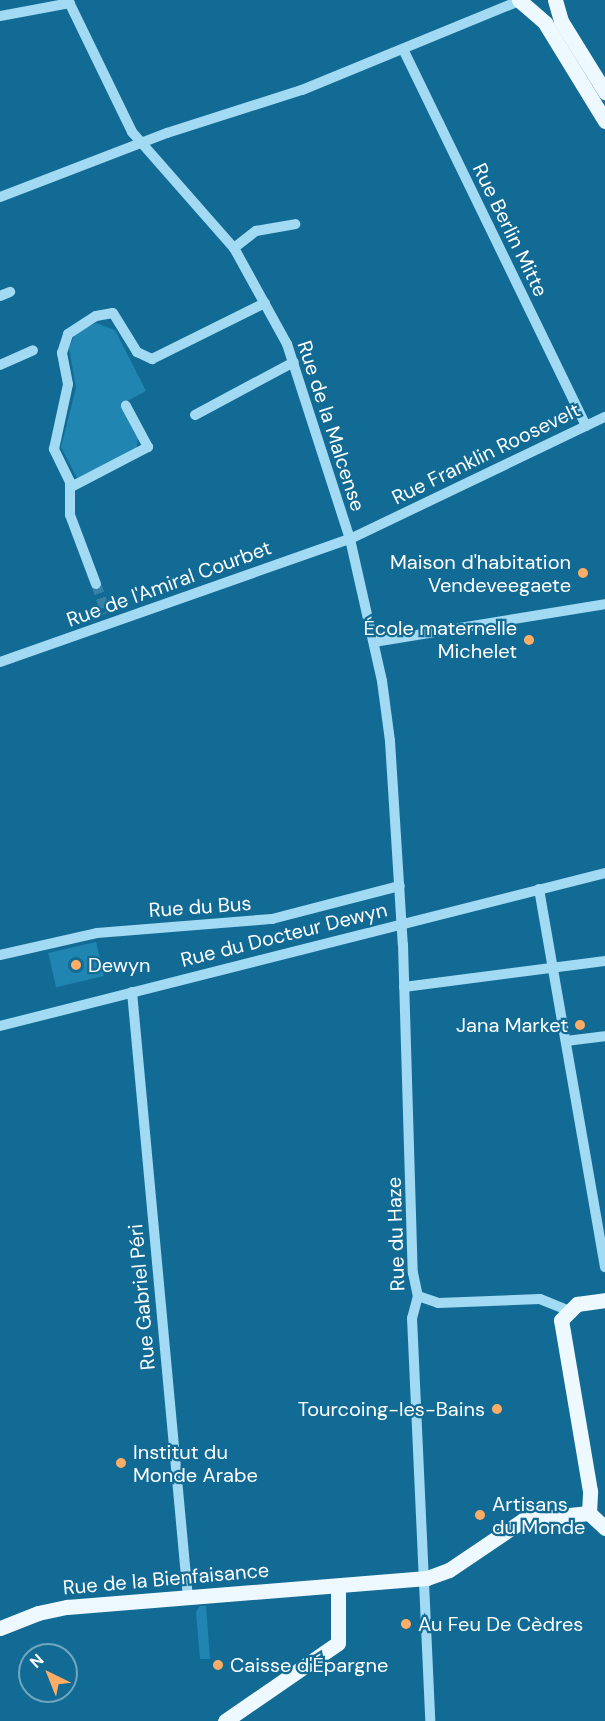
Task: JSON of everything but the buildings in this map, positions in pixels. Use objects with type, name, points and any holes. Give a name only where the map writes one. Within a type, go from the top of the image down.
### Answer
[{"type":"main road","points":[[523,4],[545,10],[554,0],[561,21],[605,92]]},
{"type":"main road","points":[[523,4],[548,28],[605,121]]},
{"type":"main road","points":[[605,1300],[583,1302],[567,1310],[561,1325],[590,1491],[589,1513],[605,1528]]},
{"type":"main road","name":"Rue de la Bienfaisance","points":[[0,1628],[56,1609],[422,1579],[446,1572],[523,1520],[589,1513]]},
{"type":"main road","points":[[225,1721],[339,1643],[338,1586]]},
{"type":"street","points":[[0,16],[69,2]]},
{"type":"street","name":"Rue de la Malcense","points":[[69,2],[141,143],[234,248],[265,303],[294,362],[350,539],[375,642],[387,715],[402,923]]},
{"type":"street","points":[[0,197],[141,143],[273,100],[523,4]]},
{"type":"street","name":"Rue Berlin Mitte","points":[[403,49],[586,426]]},
{"type":"street","points":[[234,248],[256,231],[295,224]]},
{"type":"street","points":[[96,584],[70,515],[71,487],[54,443],[68,384],[63,347],[72,329],[96,316],[113,313],[137,352],[152,359],[265,303]]},
{"type":"street","points":[[0,365],[33,350]]},
{"type":"street","points":[[195,415],[294,362]]},
{"type":"street","points":[[71,487],[148,447],[126,406]]},
{"type":"street","name":"Rue Franklin Roosevelt","points":[[350,539],[605,417]]},
{"type":"street","name":"Rue de l'Amiral Courbet","points":[[0,662],[108,618],[350,539]]},
{"type":"street","points":[[375,642],[605,604]]},
{"type":"street","name":"Rue du Docteur Dewyn","points":[[0,1026],[605,873]]},
{"type":"street","name":"Rue du Bus","points":[[0,955],[97,933],[272,919],[400,886]]},
{"type":"street","points":[[539,890],[605,1268]]},
{"type":"street","name":"Rue du Haze","points":[[402,923],[413,1273],[418,1296],[412,1318],[430,1721]]},
{"type":"street","points":[[404,987],[553,970],[605,961]]},
{"type":"street","name":"Rue Gabriel Péri","points":[[132,992],[188,1598]]},
{"type":"street","points":[[566,1041],[605,1036]]},
{"type":"street","points":[[418,1296],[438,1303],[545,1300],[567,1310]]},
{"type":"shaded area","points":[[96,323],[115,330],[146,391],[120,405],[138,439],[136,449],[77,478],[61,447],[76,388],[69,348],[76,332]]},
{"type":"shaded area","name":"Dewyn","points":[[96,942],[104,976],[56,987],[48,953]]},
{"type":"shaded area","points":[[200,1606],[206,1606],[210,1659],[200,1659],[196,1612]]},
{"type":"tunnel","points":[[96,584],[106,613]]},
{"type":"place","name":"Maison d'habitation Vendeveegaete","points":[[583,573]]},
{"type":"place","name":"École maternelle Michelet","points":[[529,640]]},
{"type":"place","name":"Dewyn","points":[[76,965]]},
{"type":"place","name":"Jana Market","points":[[580,1025]]},
{"type":"place","name":"Tourcoing-les-Bains","points":[[497,1409]]},
{"type":"place","name":"Institut du Monde Arabe","points":[[121,1463]]},
{"type":"place","name":"Artisans du Monde","points":[[480,1515]]},
{"type":"place","name":"Au Feu De Cèdres","points":[[406,1624]]},
{"type":"place","name":"Caisse d'Épargne","points":[[218,1665]]}]
